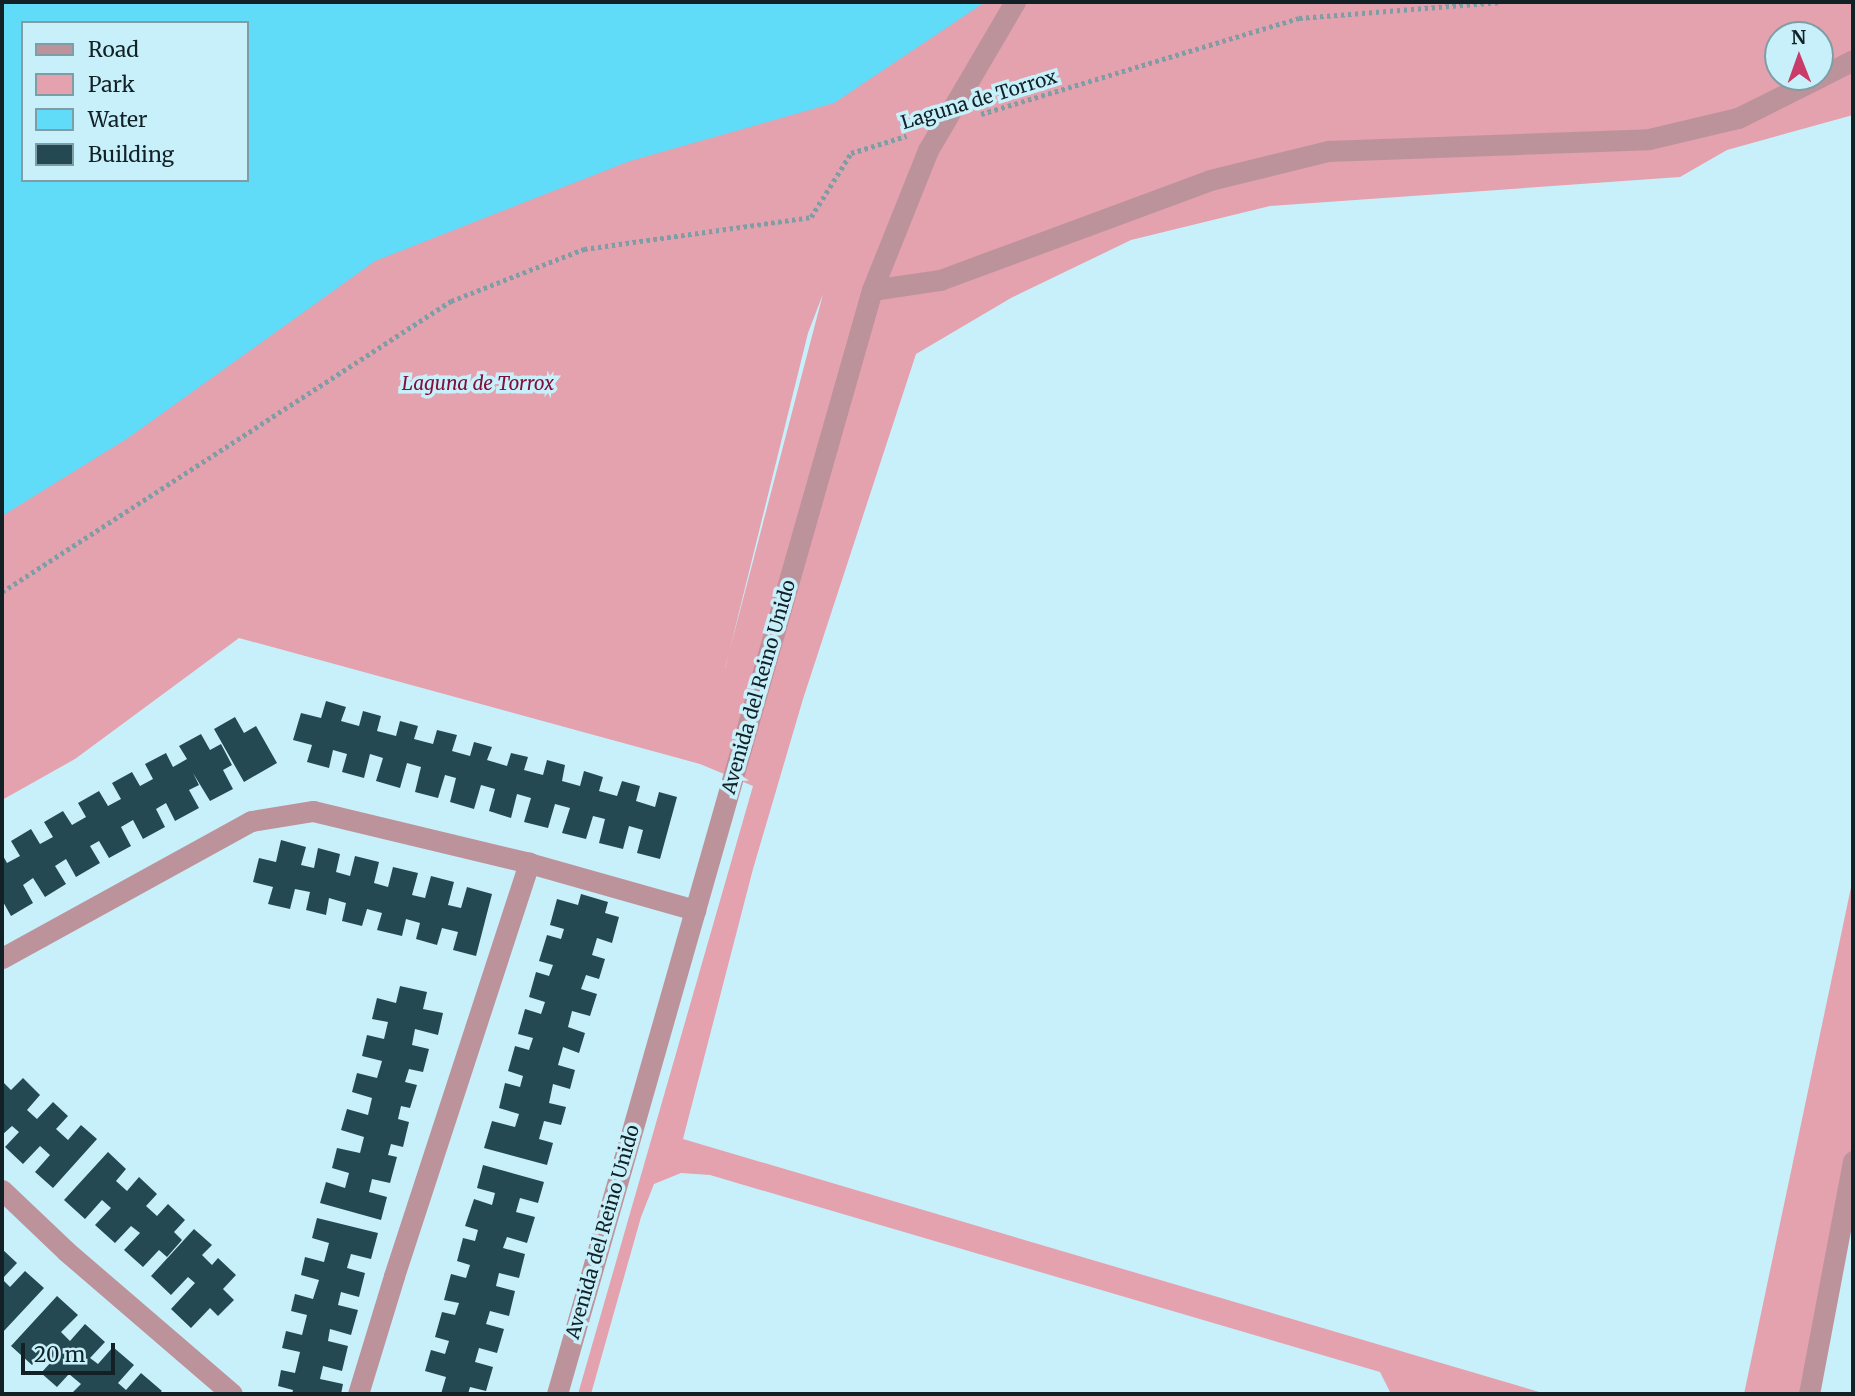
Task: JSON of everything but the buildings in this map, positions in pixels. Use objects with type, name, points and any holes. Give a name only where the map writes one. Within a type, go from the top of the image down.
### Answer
[{"type":"street","name":"Avenida del Reino Unido","points":[[557,1394],[872,290],[928,150],[1015,2]]},
{"type":"street","points":[[1834,70],[1853,60]]},
{"type":"street","points":[[872,290],[940,280],[1210,180],[1328,151],[1649,139],[1738,118],[1792,91]]},
{"type":"street","points":[[2,958],[251,821],[313,811],[530,863],[695,910]]},
{"type":"street","points":[[358,1394],[394,1276],[530,863]]},
{"type":"street","points":[[1809,1394],[1853,1161]]},
{"type":"street","points":[[2,1190],[66,1251],[232,1394]]},
{"type":"path","name":"Laguna de Torrox","points":[[2,592],[451,301],[584,249],[811,217],[850,153],[1299,18],[1501,2]]},
{"type":"green space","name":"Laguna de Torrox","points":[[2,2],[1853,2],[1853,115],[1727,150],[1680,177],[1270,206],[1131,240],[1011,298],[916,354],[803,699],[753,869],[683,1139],[1546,1394],[1391,1394],[1380,1372],[710,1175],[681,1173],[654,1184],[641,1217],[591,1394],[578,1394],[753,786],[700,764],[239,638],[75,759],[2,800]],"holes":[[[823,294],[729,652],[808,333]]]},
{"type":"green space","points":[[1853,878],[1853,1147],[1807,1394],[1744,1394]]},
{"type":"water","points":[[2,2],[985,2],[834,103],[630,161],[375,261],[128,438],[2,516]]}]
